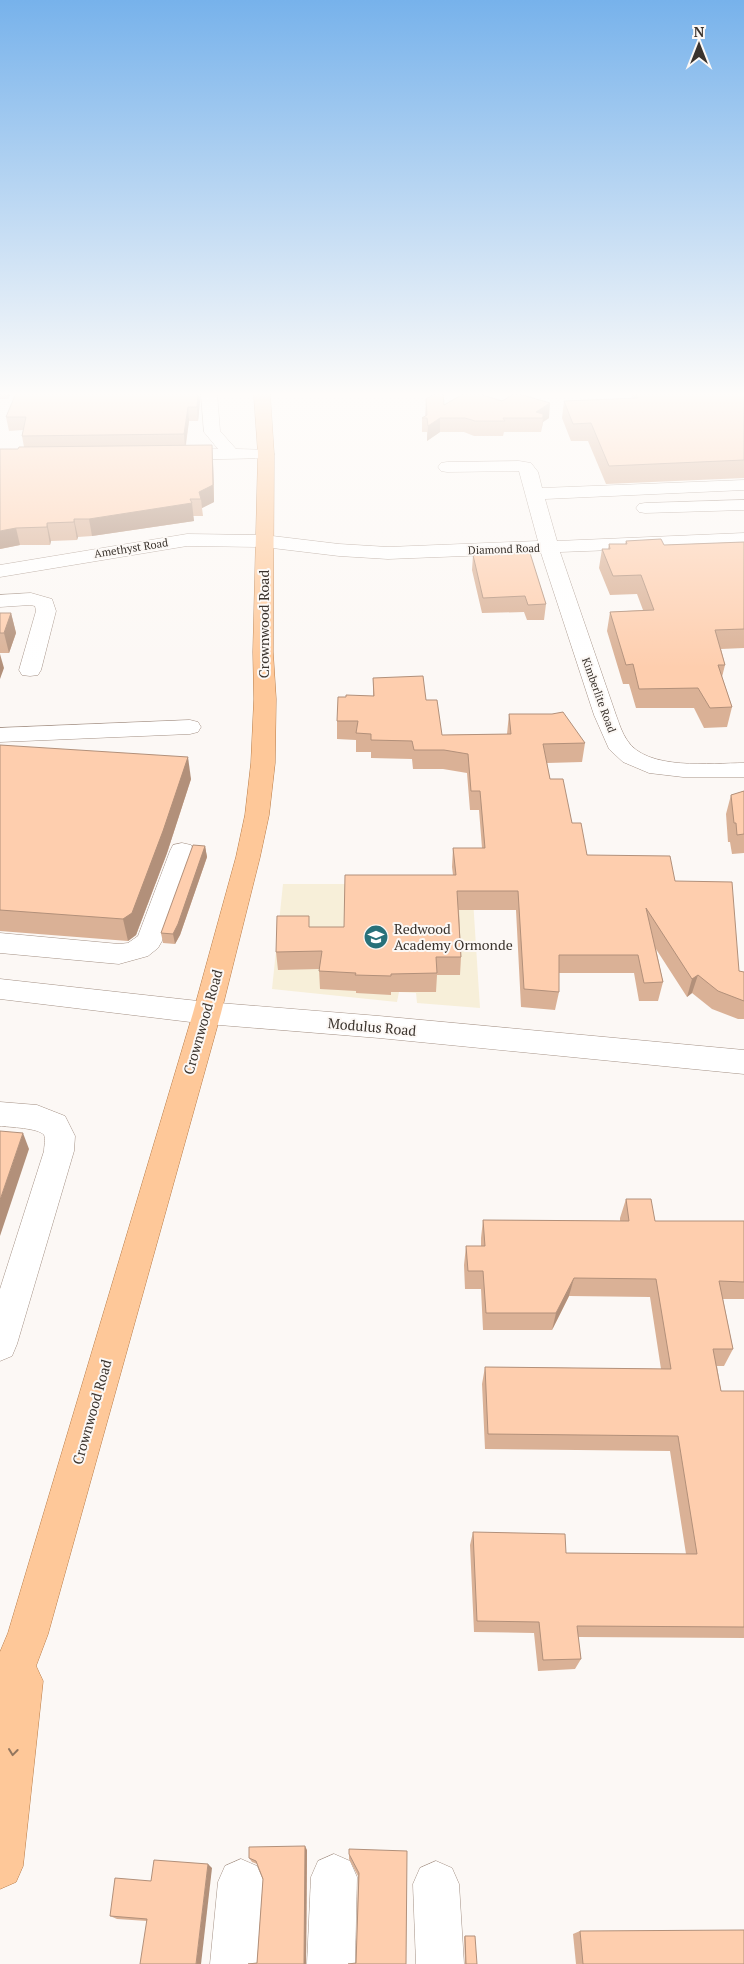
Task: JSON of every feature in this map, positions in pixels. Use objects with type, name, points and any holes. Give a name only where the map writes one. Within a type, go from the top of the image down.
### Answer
[{"type":"main road","name":"Crownwood Road","points":[[0,1709],[28,1634],[207,1013],[248,857],[261,788],[264,699],[265,485]]},
{"type":"main road","name":"Crownwood Road","points":[[0,1866],[28,1634]]},
{"type":"street","name":"Kimberlite Road","points":[[533,485],[549,547],[605,715],[617,744],[638,762],[664,768],[744,770]]},
{"type":"street","points":[[535,494],[744,485]]},
{"type":"street","points":[[588,492],[596,509]]},
{"type":"street","points":[[632,509],[744,505]]},
{"type":"street","name":"Diamond Road","points":[[264,541],[339,550],[388,553],[744,539]]},
{"type":"street","name":"Amethyst Road","points":[[0,571],[171,542],[201,540],[264,541]]},
{"type":"street","points":[[0,601],[31,599],[45,603],[46,611],[30,670]]},
{"type":"street","points":[[0,735],[190,727]]},
{"type":"street","points":[[0,943],[119,954],[133,953],[140,950],[149,941],[182,851]]},
{"type":"street","name":"Modulus Road","points":[[0,989],[207,1013],[379,1027],[744,1062]]},
{"type":"street","points":[[0,1114],[36,1118],[54,1124],[60,1136],[59,1151],[0,1344]]},
{"type":"street","points":[[331,1964],[334,1876]]},
{"type":"street","points":[[234,1964],[241,1882]]},
{"type":"street","points":[[436,1884],[440,1964]]},
{"type":"shaded area","name":"Redwood Academy Ormonde","points":[[283,884],[472,884],[480,1008],[417,1003],[416,993],[399,992],[397,1002],[272,989]]},
{"type":"building","points":[[0,485],[213,485],[199,492],[201,499],[190,499],[192,503],[89,519],[74,519],[74,522],[47,523],[47,527],[16,528],[0,531]]},
{"type":"building","points":[[661,539],[664,545],[744,542],[744,629],[715,630],[725,665],[718,665],[732,707],[710,708],[698,688],[639,689],[633,664],[626,665],[610,612],[654,610],[641,575],[613,576],[602,549],[610,549],[609,544],[627,544],[626,541]]},
{"type":"building","points":[[530,553],[546,604],[528,605],[525,596],[483,598],[473,555]]},
{"type":"building","points":[[0,613],[11,613],[4,633],[0,633]]},
{"type":"building","points":[[423,676],[426,700],[437,700],[442,735],[511,734],[509,714],[552,714],[563,712],[585,743],[543,744],[550,779],[563,779],[572,823],[581,823],[587,855],[670,856],[675,881],[732,882],[739,971],[744,972],[744,1001],[718,991],[698,975],[692,979],[646,908],[663,982],[644,983],[638,955],[559,955],[559,992],[524,989],[518,891],[457,891],[461,957],[436,957],[437,973],[391,974],[391,976],[319,971],[322,951],[276,952],[277,916],[309,916],[309,927],[344,927],[345,875],[456,875],[453,848],[485,848],[480,791],[471,791],[468,754],[444,750],[414,750],[412,741],[371,740],[371,734],[356,733],[358,721],[337,721],[338,697],[346,697],[346,695],[374,696],[373,678]]},
{"type":"building","points":[[0,745],[188,757],[132,913],[123,919],[0,910]]},
{"type":"building","points":[[744,791],[744,834],[737,835],[731,795]]},
{"type":"building","points":[[193,845],[205,846],[178,924],[173,934],[161,933]]},
{"type":"building","points":[[0,1131],[23,1133],[0,1200]]},
{"type":"building","points":[[626,1199],[651,1199],[655,1221],[744,1221],[744,1282],[719,1281],[733,1349],[713,1349],[721,1391],[744,1391],[744,1627],[577,1626],[581,1659],[543,1660],[539,1622],[477,1621],[473,1532],[565,1534],[566,1553],[697,1554],[678,1436],[488,1434],[485,1367],[671,1369],[656,1279],[574,1278],[556,1313],[486,1313],[483,1271],[468,1271],[466,1246],[485,1246],[483,1220],[629,1221]]},
{"type":"building","points":[[305,1846],[304,1964],[248,1964],[257,1963],[263,1879],[256,1861],[249,1858],[249,1847]]},
{"type":"building","points":[[349,1849],[407,1851],[406,1964],[348,1964],[356,1963],[359,1873],[349,1854]]},
{"type":"building","points":[[154,1860],[208,1864],[196,1964],[140,1964],[147,1919],[110,1916],[115,1878],[151,1881]]},
{"type":"building","points":[[744,1930],[744,1964],[583,1964],[580,1931]]},
{"type":"building","points":[[465,1936],[475,1936],[477,1964],[466,1964]]},
{"type":"place","name":"Redwood Academy Ormonde","points":[[376,937]]}]
